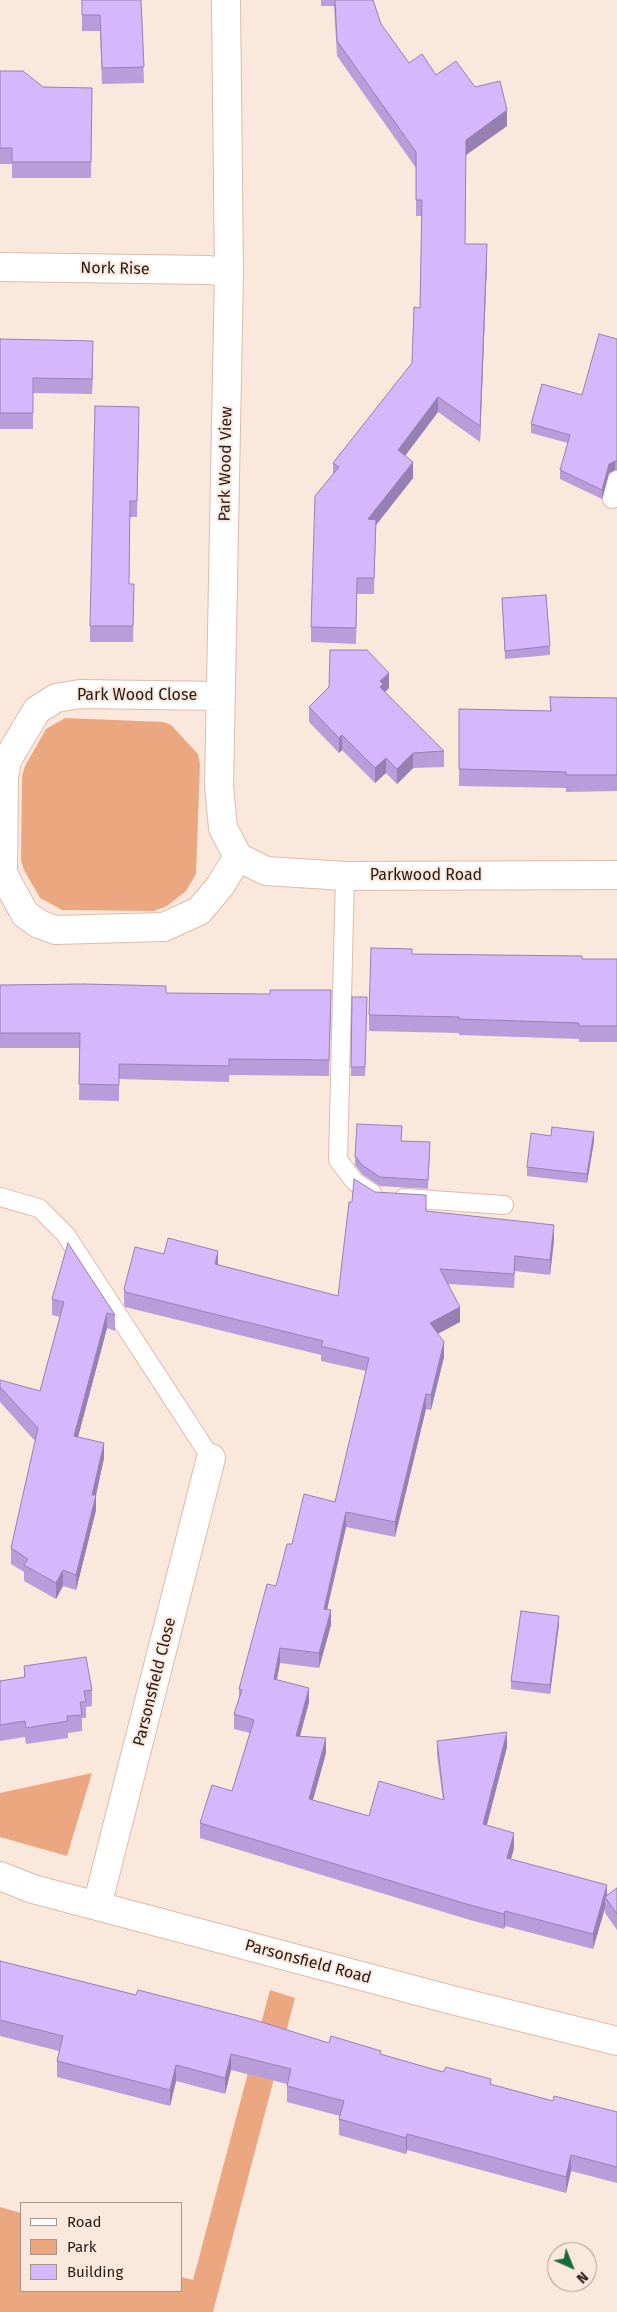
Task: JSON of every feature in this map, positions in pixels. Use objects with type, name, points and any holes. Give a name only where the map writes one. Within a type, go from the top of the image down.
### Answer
[{"type":"street","name":"Park Wood View","points":[[226,0],[229,273],[219,786],[223,828],[238,857]]},
{"type":"street","name":"Nork Rise","points":[[0,267],[210,270],[229,273]]},
{"type":"street","name":"Park Wood Close","points":[[221,696],[80,694],[56,698],[37,710],[7,760],[4,778],[3,874],[25,914],[39,924],[55,930],[164,927],[199,912],[220,886],[238,857]]},
{"type":"street","name":"Parkwood Road","points":[[238,857],[266,871],[345,876],[617,874]]},
{"type":"street","name":"Parsonsfield Close","points":[[98,1906],[211,1458]]},
{"type":"street","name":"Parsonsfield Road","points":[[0,1876],[33,1889],[452,2000],[617,2041]]},
{"type":"lane","points":[[612,499],[617,480]]},
{"type":"lane","points":[[345,876],[338,1160],[355,1182],[376,1196],[504,1205]]},
{"type":"lane","points":[[0,1197],[39,1208],[66,1235],[211,1458]]},
{"type":"green space","points":[[65,718],[164,722],[171,725],[198,754],[200,764],[196,874],[186,891],[167,906],[154,911],[62,910],[40,898],[24,870],[21,860],[22,776],[25,766],[46,729]]},
{"type":"green space","points":[[92,1773],[67,1856],[0,1837],[0,1793]]},
{"type":"green space","points":[[270,1990],[295,1998],[213,2312],[0,2312],[0,2207],[20,2213],[20,2292],[182,2292],[182,2277],[193,2280]]},
{"type":"building","points":[[82,0],[141,0],[144,67],[102,68],[100,15],[82,15]]},
{"type":"building","points":[[335,0],[373,0],[381,24],[409,63],[422,54],[436,75],[456,61],[475,87],[500,81],[507,110],[466,140],[465,244],[487,244],[480,426],[438,397],[398,450],[413,462],[368,519],[376,520],[374,578],[357,578],[356,628],[311,627],[315,496],[339,467],[333,463],[412,363],[414,307],[420,308],[422,200],[416,200],[416,152],[337,41]]},
{"type":"building","points":[[0,71],[23,71],[43,87],[92,88],[91,162],[12,162],[12,148],[0,148]]},
{"type":"building","points":[[599,334],[617,339],[617,461],[609,464],[602,490],[560,470],[570,435],[531,424],[542,384],[582,395]]},
{"type":"building","points":[[0,339],[93,341],[92,379],[33,378],[33,413],[0,413]]},
{"type":"building","points":[[95,406],[139,407],[137,501],[130,501],[129,584],[134,584],[133,626],[90,626]]},
{"type":"building","points":[[546,595],[550,646],[505,651],[502,598]]},
{"type":"building","points":[[330,650],[367,650],[389,673],[380,681],[383,684],[380,687],[444,751],[413,753],[397,769],[386,758],[375,768],[342,735],[339,738],[309,707],[329,687]]},
{"type":"building","points":[[550,697],[617,698],[617,775],[566,775],[566,772],[459,769],[459,709],[551,711]]},
{"type":"building","points":[[371,948],[412,949],[412,954],[582,956],[582,959],[617,959],[617,1026],[579,1026],[579,1023],[459,1019],[459,1017],[369,1015]]},
{"type":"building","points":[[85,984],[166,986],[166,993],[270,994],[270,990],[331,990],[329,1060],[229,1059],[229,1066],[119,1064],[119,1085],[79,1084],[80,1033],[0,1033],[0,985]]},
{"type":"building","points":[[352,997],[367,997],[365,1067],[351,1067]]},
{"type":"building","points":[[357,1124],[402,1126],[401,1141],[430,1142],[428,1180],[380,1177],[362,1165],[355,1156]]},
{"type":"building","points":[[552,1127],[594,1132],[587,1174],[527,1167],[531,1133],[551,1136]]},
{"type":"building","points":[[354,1179],[375,1192],[426,1195],[426,1211],[554,1225],[550,1260],[515,1256],[514,1274],[440,1269],[460,1307],[430,1323],[444,1342],[431,1395],[426,1394],[395,1522],[346,1512],[324,1609],[331,1610],[319,1653],[280,1648],[274,1679],[309,1688],[296,1736],[326,1738],[309,1799],[369,1816],[379,1781],[444,1800],[437,1741],[507,1732],[483,1824],[514,1833],[507,1858],[607,1885],[593,1934],[505,1911],[504,1914],[470,1905],[200,1823],[212,1785],[232,1791],[254,1720],[234,1714],[242,1690],[239,1689],[267,1584],[276,1586],[287,1544],[292,1544],[304,1494],[335,1502],[369,1358],[321,1346],[323,1341],[125,1292],[124,1289],[135,1247],[164,1254],[168,1238],[218,1251],[215,1264],[338,1296],[349,1202],[352,1202]]},
{"type":"building","points":[[68,1243],[115,1315],[107,1313],[74,1436],[104,1443],[92,1495],[96,1495],[76,1575],[63,1570],[56,1583],[24,1565],[28,1559],[11,1548],[38,1428],[0,1387],[0,1380],[40,1391],[64,1302],[52,1299]]},
{"type":"building","points":[[521,1611],[559,1616],[550,1685],[511,1681]]},
{"type":"building","points":[[86,1657],[92,1690],[84,1691],[86,1702],[80,1702],[82,1715],[67,1716],[68,1721],[26,1728],[25,1721],[0,1725],[0,1681],[25,1677],[24,1666]]},
{"type":"building","points":[[617,1888],[617,1914],[605,1897]]},
{"type":"building","points":[[0,1961],[136,1995],[138,1990],[255,2020],[329,2043],[331,2036],[381,2051],[380,2054],[443,2072],[446,2067],[491,2079],[490,2084],[553,2101],[554,2096],[617,2112],[617,2167],[571,2155],[566,2177],[407,2134],[406,2138],[339,2119],[344,2101],[287,2086],[291,2069],[231,2054],[225,2078],[176,2065],[170,2090],[57,2061],[63,2036],[0,2020]]}]
